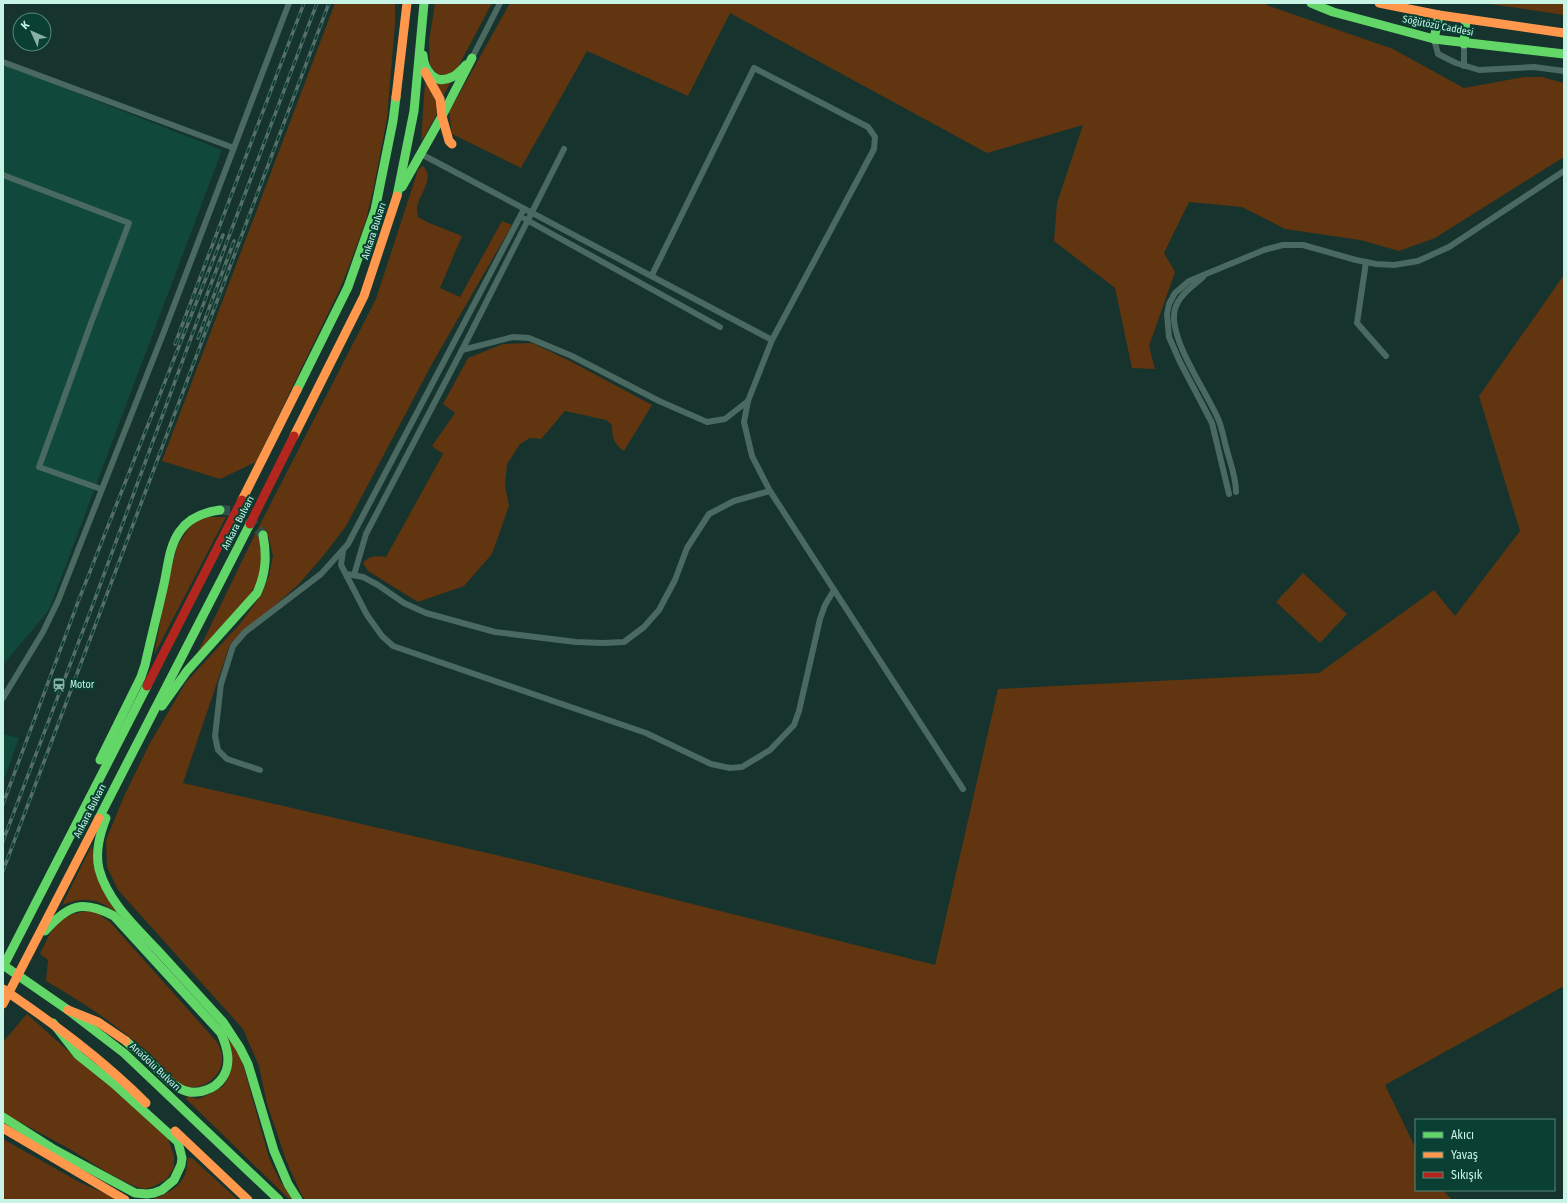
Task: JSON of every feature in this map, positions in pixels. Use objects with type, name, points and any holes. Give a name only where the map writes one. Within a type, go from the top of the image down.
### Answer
[{"type":"main road","name":"Ankara Bulvarı","points":[[403,3],[403,39]]},
{"type":"main road","name":"Ankara Bulvarı","points":[[3,966],[239,505],[348,287],[375,210],[393,121],[407,3]]},
{"type":"main road","name":"Ankara Bulvarı","points":[[3,1004],[240,543],[364,296],[398,194],[414,111],[423,27],[424,3]]},
{"type":"main road","name":"Ankara Bulvarı","points":[[423,27],[428,3]]},
{"type":"main road","name":"Söğütözü Caddesi","points":[[1311,3],[1333,12],[1434,39],[1464,44],[1564,54]]},
{"type":"main road","name":"Söğütözü Caddesi","points":[[1379,3],[1439,15],[1564,33]]},
{"type":"main road","points":[[1434,39],[1439,15]]},
{"type":"main road","points":[[1464,44],[1466,19]]},
{"type":"main road","points":[[423,27],[423,62],[425,73],[440,99],[442,116],[449,141],[452,144]]},
{"type":"main road","points":[[423,62],[426,72],[431,76],[438,79],[448,79],[458,73],[472,58]]},
{"type":"main road","points":[[398,194],[442,116],[472,58]]},
{"type":"main road","points":[[83,809],[96,769],[141,677],[168,563],[176,538],[186,525],[197,516],[220,510]]},
{"type":"main road","points":[[263,535],[266,549],[266,569],[264,580],[257,593],[187,671],[139,738],[134,762],[98,836],[98,860],[104,883],[112,899],[123,913],[223,1022],[236,1041],[248,1063],[275,1158],[286,1181],[298,1200]]},
{"type":"main road","points":[[35,943],[57,917],[71,908],[91,906],[100,908],[114,916],[221,1033],[228,1054],[228,1061],[224,1074],[215,1086],[206,1091],[196,1093],[179,1089],[139,1052],[105,1025],[68,1010]]},
{"type":"main road","name":"Anadolu Bulvarı","points":[[3,966],[42,991],[124,1053],[279,1200]]},
{"type":"main road","points":[[3,989],[53,1023],[112,1070],[248,1200]]},
{"type":"main road","points":[[3,1117],[55,1150],[135,1193],[155,1193],[164,1189],[174,1180],[181,1170],[182,1156],[178,1142],[113,1082],[78,1055],[53,1023]]},
{"type":"main road","points":[[3,1128],[125,1200]]},
{"type":"street","points":[[3,698],[43,632],[58,601],[165,329],[289,3]]},
{"type":"street","points":[[472,58],[500,3]]},
{"type":"street","points":[[1434,39],[1438,54],[1464,66],[1478,70],[1534,67],[1564,71]]},
{"type":"street","points":[[1464,44],[1464,66]]},
{"type":"street","points":[[3,62],[234,148]]},
{"type":"street","points":[[652,275],[754,68],[868,127],[875,137],[874,149],[772,340],[748,402],[744,422],[752,456],[770,492],[963,789]]},
{"type":"street","points":[[354,576],[366,534],[462,350],[564,149]]},
{"type":"street","points":[[421,154],[652,275],[772,340]]},
{"type":"street","points":[[1229,494],[1212,423],[1180,362],[1169,337],[1167,314],[1169,304],[1175,294],[1189,281],[1264,250],[1283,245],[1304,245],[1366,262],[1394,265],[1418,261],[1430,257],[1449,247],[1564,171]]},
{"type":"street","points":[[3,175],[130,224],[91,323],[39,467],[101,489]]},
{"type":"street","points":[[260,770],[227,759],[218,750],[215,736],[221,684],[233,646],[245,632],[321,574],[348,544],[524,209]]},
{"type":"street","points":[[520,217],[720,327]]},
{"type":"street","points":[[1366,262],[1356,323],[1386,356]]},
{"type":"street","points":[[1207,274],[1182,295],[1175,308],[1174,320],[1179,342],[1219,421],[1234,474],[1236,492]]},
{"type":"street","points":[[462,350],[513,337],[529,338],[572,356],[659,401],[707,422],[724,419],[748,402]]},
{"type":"street","points":[[347,574],[368,579],[378,584],[404,603],[426,613],[495,632],[576,642],[624,642],[644,627],[659,610],[675,580],[687,548],[709,514],[734,501],[770,492]]},
{"type":"street","points":[[343,550],[342,565],[367,615],[382,636],[393,646],[646,733],[711,764],[730,768],[742,767],[760,757],[770,750],[794,726],[799,711],[820,619],[825,605],[834,590]]},
{"type":"shaded area","points":[[335,3],[395,3],[395,24],[387,118],[366,220],[339,291],[256,462],[220,479],[162,461]]},
{"type":"shaded area","points":[[435,3],[492,3],[457,69],[445,76],[438,74],[433,70],[430,64],[429,41]]},
{"type":"shaded area","points":[[510,3],[1264,3],[1393,49],[1464,88],[1524,77],[1542,77],[1564,83],[1564,157],[1435,238],[1399,251],[1360,240],[1285,229],[1242,207],[1189,202],[1164,253],[1175,272],[1149,346],[1155,369],[1132,368],[1115,288],[1054,241],[1057,203],[1083,125],[987,153],[730,13],[688,96],[587,51],[521,168],[452,134],[449,112]]},
{"type":"shaded area","points":[[1483,3],[1564,3],[1564,15]]},
{"type":"shaded area","points":[[3,64],[222,150],[49,610],[3,665]]},
{"type":"shaded area","points":[[426,81],[438,107],[437,114],[421,142],[425,82]]},
{"type":"shaded area","points":[[451,82],[443,96],[435,84]]},
{"type":"shaded area","points":[[423,166],[427,171],[428,177],[418,205],[418,217],[462,236],[440,288],[460,297],[502,221],[512,225],[433,362],[346,526],[324,555],[298,585],[230,644],[183,783],[526,862],[935,965],[998,689],[1319,673],[1434,590],[1455,616],[1520,531],[1479,396],[1564,275],[1564,986],[1385,1085],[1415,1147],[1415,1191],[1444,1191],[1452,1200],[306,1200],[302,1196],[286,1160],[267,1104],[259,1066],[243,1029],[118,890],[107,867],[106,840],[125,794],[150,743],[186,682],[239,625],[262,594],[269,575],[273,556],[267,531],[260,538],[262,563],[259,580],[250,595],[197,654],[255,534],[376,299],[418,170]]},
{"type":"shaded area","points":[[532,343],[570,361],[652,405],[624,451],[616,443],[612,434],[612,425],[606,420],[565,411],[541,439],[530,438],[520,444],[507,464],[505,486],[509,506],[492,554],[464,586],[418,602],[368,571],[363,563],[371,557],[386,557],[443,454],[432,446],[455,413],[443,404],[468,358],[503,344]]},
{"type":"shaded area","points":[[205,517],[226,517],[154,655],[166,591],[177,546],[188,529],[198,520]]},
{"type":"shaded area","points":[[1303,573],[1347,614],[1320,643],[1276,602]]},
{"type":"shaded area","points":[[3,734],[19,738],[3,782]]},
{"type":"shaded area","points":[[92,845],[95,866],[100,883],[119,915],[105,905],[92,900],[78,900],[62,905]]},
{"type":"shaded area","points":[[87,911],[94,911],[110,922],[217,1042],[222,1053],[222,1063],[219,1071],[212,1080],[202,1086],[196,1087],[180,1084],[149,1053],[131,1038],[93,1010],[46,981],[48,960],[40,954],[52,930],[61,920],[68,916]]},
{"type":"shaded area","points":[[27,1014],[77,1059],[122,1094],[167,1136],[174,1156],[174,1167],[167,1179],[155,1186],[144,1189],[134,1186],[108,1173],[68,1148],[3,1113],[3,1042]]},
{"type":"shaded area","points":[[227,1037],[237,1048],[269,1158],[280,1181],[292,1198],[290,1200],[186,1099],[188,1096],[198,1099],[223,1086],[228,1078]]},
{"type":"shaded area","points":[[3,1139],[81,1183],[121,1200],[3,1200]]},
{"type":"shaded area","points":[[188,1158],[192,1158],[238,1200],[150,1200],[171,1191],[181,1181],[185,1175]]},
{"type":"tunnel","points":[[220,510],[236,511],[247,517],[263,535]]},
{"type":"railway","points":[[175,344],[304,3]]},
{"type":"railway","points":[[3,841],[92,607],[202,308],[317,3]]},
{"type":"railway","points":[[3,871],[329,3]]},
{"type":"railway","points":[[3,804],[78,602],[223,235]]},
{"type":"railway","points":[[198,338],[234,241]]},
{"type":"traffic: fast","points":[[397,196],[414,111],[424,3]]},
{"type":"traffic: fast","points":[[1311,3],[1333,12],[1434,39],[1564,54]]},
{"type":"traffic: fast","points":[[1434,39],[1439,15]]},
{"type":"traffic: fast","points":[[1464,44],[1466,19]]},
{"type":"traffic: fast","points":[[423,55],[428,71],[436,78],[440,79],[446,79],[454,76],[466,65]]},
{"type":"traffic: fast","points":[[402,187],[442,116],[472,58]]},
{"type":"traffic: fast","points":[[297,390],[348,287],[375,210],[393,121],[396,97]]},
{"type":"traffic: fast","points":[[100,760],[141,677],[173,543],[184,526],[193,519],[203,514],[220,510]]},
{"type":"traffic: fast","points":[[99,818],[250,524]]},
{"type":"traffic: fast","points":[[162,706],[187,671],[257,593],[265,564],[263,535]]},
{"type":"traffic: fast","points":[[3,967],[147,686]]},
{"type":"traffic: fast","points":[[106,818],[100,836],[98,862],[103,881],[109,893],[125,915],[223,1022],[240,1048],[248,1064],[274,1151],[288,1184],[298,1200]]},
{"type":"traffic: fast","points":[[45,931],[61,915],[76,907],[84,906],[93,908],[114,916],[221,1033],[228,1055],[226,1072],[213,1087],[197,1092],[189,1092],[174,1085],[126,1041]]},
{"type":"traffic: fast","points":[[3,965],[68,1010],[124,1053],[279,1200]]},
{"type":"traffic: fast","points":[[3,1117],[55,1150],[135,1193],[154,1193],[162,1190],[174,1180],[181,1165],[182,1158],[178,1142],[113,1083],[78,1055],[53,1023]]},
{"type":"traffic: slow","points":[[396,97],[407,3]]},
{"type":"traffic: slow","points":[[1379,3],[1439,15],[1564,33]]},
{"type":"traffic: slow","points":[[425,72],[440,99],[442,116],[449,141],[452,144]]},
{"type":"traffic: slow","points":[[294,436],[364,296],[397,196]]},
{"type":"traffic: slow","points":[[242,500],[297,390]]},
{"type":"traffic: slow","points":[[3,1004],[99,818]]},
{"type":"traffic: slow","points":[[3,989],[41,1015],[95,1057],[146,1103]]},
{"type":"traffic: slow","points":[[68,1010],[98,1022],[126,1041]]},
{"type":"traffic: slow","points":[[3,1128],[125,1200]]},
{"type":"traffic: slow","points":[[175,1131],[248,1200]]},
{"type":"traffic: jam","points":[[250,524],[294,436]]},
{"type":"traffic: jam","points":[[147,686],[242,500]]},
{"type":"place","name":"Motor","points":[[59,685]]}]
